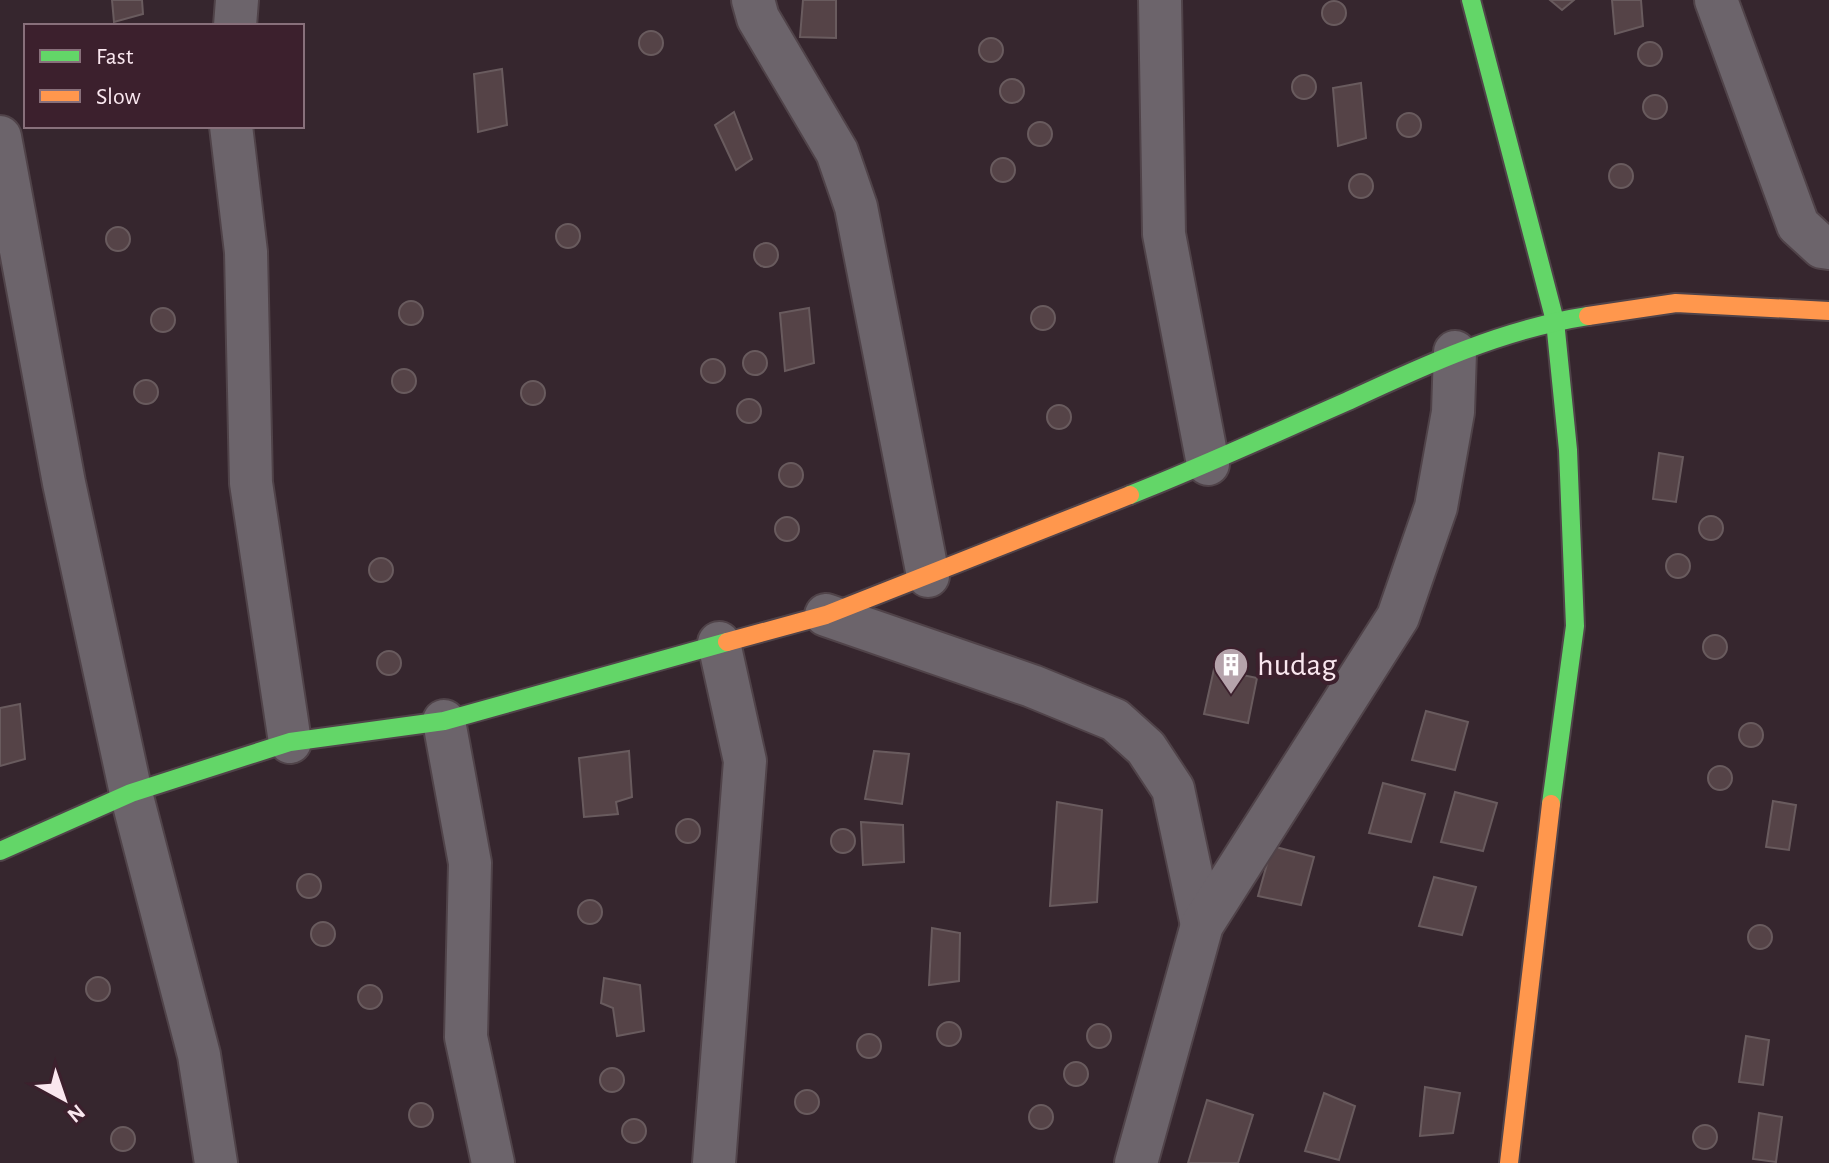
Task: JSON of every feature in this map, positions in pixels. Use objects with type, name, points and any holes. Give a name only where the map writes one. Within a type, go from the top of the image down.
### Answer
[{"type":"street","points":[[235,24],[237,0]]},
{"type":"street","points":[[753,0],[758,18],[837,152],[856,207],[928,576]]},
{"type":"street","points":[[1160,0],[1164,234],[1208,464]]},
{"type":"street","points":[[1471,0],[1555,321],[1568,450],[1575,626],[1561,716],[1509,1163]]},
{"type":"street","points":[[1716,0],[1798,225],[1822,247],[1829,248]]},
{"type":"street","points":[[231,128],[246,252],[251,483],[290,742]]},
{"type":"street","points":[[0,137],[64,483],[131,793],[199,1055],[216,1163]]},
{"type":"street","points":[[0,851],[131,793],[290,742],[444,721],[826,615],[1208,464],[1455,352],[1555,321],[1676,303],[1829,311]]},
{"type":"street","points":[[1136,1163],[1202,925],[1398,617],[1436,507],[1453,412],[1455,352]]},
{"type":"street","points":[[826,615],[1032,686],[1115,720],[1146,748],[1173,789],[1202,925]]},
{"type":"street","points":[[714,1163],[745,761],[719,643]]},
{"type":"street","points":[[444,721],[470,863],[466,1037],[493,1163]]},
{"type":"building","points":[[112,0],[142,0],[143,14],[114,22]]},
{"type":"building","points":[[803,0],[836,0],[836,38],[800,37]]},
{"type":"building","points":[[1550,0],[1574,0],[1562,10]]},
{"type":"building","points":[[1612,0],[1641,0],[1643,26],[1615,34]]},
{"type":"building","points":[[1334,1],[1345,8],[1346,13],[1339,24],[1334,25],[1323,18],[1322,13],[1329,2]]},
{"type":"building","points":[[651,31],[660,34],[663,43],[660,52],[651,55],[642,52],[639,43],[642,34]]},
{"type":"building","points":[[991,38],[1000,41],[1003,50],[1000,59],[991,62],[982,59],[979,50],[982,41]]},
{"type":"building","points":[[1650,42],[1661,49],[1662,54],[1655,65],[1650,66],[1639,59],[1638,54],[1645,43]]},
{"type":"building","points":[[502,69],[507,125],[478,132],[474,74]]},
{"type":"building","points":[[1304,75],[1313,78],[1316,87],[1313,96],[1304,99],[1295,96],[1292,87],[1295,78]]},
{"type":"building","points":[[1012,79],[1021,82],[1024,91],[1021,100],[1012,103],[1003,100],[1000,91],[1003,82]]},
{"type":"building","points":[[1361,83],[1366,138],[1338,146],[1333,88]]},
{"type":"building","points":[[1655,95],[1666,102],[1667,107],[1660,118],[1655,119],[1644,112],[1643,107],[1650,96]]},
{"type":"building","points":[[734,112],[752,159],[736,170],[715,125]]},
{"type":"building","points":[[1409,113],[1420,120],[1421,125],[1414,136],[1409,137],[1398,130],[1397,125],[1404,114]]},
{"type":"building","points":[[1040,122],[1049,125],[1052,134],[1049,143],[1040,146],[1031,143],[1028,134],[1031,125]]},
{"type":"building","points":[[1003,158],[1012,161],[1015,170],[1012,179],[1003,182],[994,179],[991,170],[994,161]]},
{"type":"building","points":[[1621,164],[1632,171],[1633,176],[1626,187],[1621,188],[1610,181],[1609,176],[1616,165]]},
{"type":"building","points":[[1361,174],[1370,177],[1373,186],[1370,195],[1361,198],[1352,195],[1349,186],[1352,177]]},
{"type":"building","points":[[568,224],[577,227],[580,236],[577,245],[568,248],[559,245],[556,236],[559,227]]},
{"type":"building","points":[[118,227],[127,230],[130,239],[127,248],[118,251],[109,248],[106,239],[109,230]]},
{"type":"building","points":[[766,243],[775,246],[778,255],[775,264],[766,267],[757,264],[754,255],[757,246]]},
{"type":"building","points":[[411,301],[420,304],[423,313],[420,322],[411,325],[402,322],[399,313],[402,304]]},
{"type":"building","points":[[1043,306],[1052,309],[1055,318],[1052,327],[1043,330],[1034,327],[1031,318],[1034,309]]},
{"type":"building","points":[[163,308],[172,311],[175,320],[172,329],[163,332],[154,329],[151,320],[154,311]]},
{"type":"building","points":[[809,308],[814,363],[785,371],[780,313]]},
{"type":"building","points":[[755,351],[764,354],[767,363],[764,372],[755,375],[746,372],[743,363],[746,354]]},
{"type":"building","points":[[713,359],[722,362],[725,371],[722,380],[713,383],[704,380],[701,371],[704,362]]},
{"type":"building","points":[[404,369],[413,372],[416,381],[413,390],[404,393],[395,390],[392,381],[395,372]]},
{"type":"building","points":[[146,380],[155,383],[158,392],[155,401],[146,404],[137,401],[134,392],[137,383]]},
{"type":"building","points":[[533,381],[542,384],[545,393],[542,402],[533,405],[524,402],[521,393],[524,384]]},
{"type":"building","points":[[749,399],[758,402],[761,411],[758,420],[749,423],[740,420],[737,411],[740,402]]},
{"type":"building","points":[[1059,405],[1068,408],[1071,417],[1068,426],[1059,429],[1050,426],[1047,417],[1050,408]]},
{"type":"building","points":[[1659,453],[1683,457],[1676,502],[1653,499]]},
{"type":"building","points":[[791,463],[800,466],[803,475],[800,484],[791,487],[782,484],[779,475],[782,466]]},
{"type":"building","points":[[1711,516],[1720,519],[1723,528],[1720,537],[1711,540],[1702,537],[1699,528],[1702,519]]},
{"type":"building","points":[[787,517],[796,520],[799,529],[796,538],[787,541],[778,538],[775,529],[778,520]]},
{"type":"building","points":[[1678,554],[1687,557],[1690,566],[1687,575],[1678,578],[1669,575],[1666,566],[1669,557]]},
{"type":"building","points":[[381,558],[390,561],[393,570],[390,579],[381,582],[372,579],[369,570],[372,561]]},
{"type":"building","points":[[1715,635],[1724,638],[1727,647],[1724,656],[1715,659],[1706,656],[1703,647],[1706,638]]},
{"type":"building","points":[[389,651],[398,654],[401,663],[398,672],[389,675],[380,672],[377,663],[380,654]]},
{"type":"building","name":"hudag","points":[[1214,669],[1257,678],[1248,723],[1204,714]]},
{"type":"building","points":[[20,704],[25,759],[0,766],[0,708]]},
{"type":"building","points":[[1426,711],[1468,722],[1455,770],[1412,760]]},
{"type":"building","points":[[1751,723],[1760,726],[1763,735],[1760,744],[1751,747],[1742,744],[1739,735],[1742,726]]},
{"type":"building","points":[[629,751],[632,797],[616,802],[618,814],[584,817],[579,758]]},
{"type":"building","points":[[874,751],[909,754],[902,804],[865,799]]},
{"type":"building","points":[[1720,766],[1729,769],[1732,778],[1729,787],[1720,790],[1711,787],[1708,778],[1711,769]]},
{"type":"building","points":[[1383,783],[1425,794],[1411,842],[1369,833]]},
{"type":"building","points":[[1455,792],[1497,803],[1483,851],[1441,842]]},
{"type":"building","points":[[1773,801],[1796,805],[1789,850],[1766,847]]},
{"type":"building","points":[[1057,802],[1102,810],[1097,902],[1050,906]]},
{"type":"building","points":[[688,819],[697,822],[700,831],[697,840],[688,843],[679,840],[676,831],[679,822]]},
{"type":"building","points":[[861,822],[903,825],[904,862],[863,865]]},
{"type":"building","points":[[843,829],[852,832],[855,841],[852,850],[843,853],[834,850],[831,841],[834,832]]},
{"type":"building","points":[[1272,846],[1314,857],[1301,905],[1258,896]]},
{"type":"building","points":[[309,874],[318,877],[321,886],[318,895],[309,898],[300,895],[297,886],[300,877]]},
{"type":"building","points":[[1434,877],[1476,887],[1462,935],[1419,926]]},
{"type":"building","points":[[590,900],[599,903],[602,912],[599,921],[590,924],[581,921],[578,912],[581,903]]},
{"type":"building","points":[[323,922],[332,925],[335,934],[332,943],[323,946],[314,943],[311,934],[314,925]]},
{"type":"building","points":[[1760,925],[1769,928],[1772,937],[1769,946],[1760,949],[1751,946],[1748,937],[1751,928]]},
{"type":"building","points":[[932,928],[960,933],[959,981],[929,985]]},
{"type":"building","points":[[98,977],[107,980],[110,989],[107,998],[98,1001],[89,998],[86,989],[89,980]]},
{"type":"building","points":[[604,978],[640,985],[644,1031],[617,1036],[613,1008],[601,1003]]},
{"type":"building","points":[[370,985],[379,988],[382,997],[379,1006],[370,1009],[361,1006],[358,997],[361,988]]},
{"type":"building","points":[[949,1022],[958,1025],[961,1034],[958,1043],[949,1046],[940,1043],[937,1034],[940,1025]]},
{"type":"building","points":[[1099,1024],[1108,1027],[1111,1036],[1108,1045],[1099,1048],[1090,1045],[1087,1036],[1090,1027]]},
{"type":"building","points":[[869,1034],[878,1037],[881,1046],[878,1055],[869,1058],[860,1055],[857,1046],[860,1037]]},
{"type":"building","points":[[1746,1036],[1769,1040],[1763,1085],[1739,1082]]},
{"type":"building","points":[[1076,1062],[1085,1065],[1088,1074],[1085,1083],[1076,1086],[1067,1083],[1064,1074],[1067,1065]]},
{"type":"building","points":[[612,1068],[621,1071],[624,1080],[621,1089],[612,1092],[603,1089],[600,1080],[603,1071]]},
{"type":"building","points":[[1425,1087],[1460,1093],[1453,1133],[1420,1136]]},
{"type":"building","points":[[807,1090],[816,1093],[819,1102],[816,1111],[807,1114],[798,1111],[795,1102],[798,1093]]},
{"type":"building","points":[[1324,1093],[1355,1106],[1339,1160],[1305,1151]]},
{"type":"building","points":[[1207,1100],[1253,1115],[1238,1163],[1188,1163]]},
{"type":"building","points":[[421,1103],[430,1106],[433,1115],[430,1124],[421,1127],[412,1124],[409,1115],[412,1106]]},
{"type":"building","points":[[1041,1105],[1050,1108],[1053,1117],[1050,1126],[1041,1129],[1032,1126],[1029,1117],[1032,1108]]},
{"type":"building","points":[[1759,1113],[1782,1117],[1776,1162],[1753,1159]]},
{"type":"building","points":[[634,1119],[643,1122],[646,1131],[643,1140],[634,1143],[625,1140],[622,1131],[625,1122]]},
{"type":"building","points":[[1705,1125],[1714,1128],[1717,1137],[1714,1146],[1705,1149],[1696,1146],[1693,1137],[1696,1128]]},
{"type":"building","points":[[123,1127],[132,1130],[135,1139],[132,1148],[123,1151],[114,1148],[111,1139],[114,1130]]},
{"type":"traffic: fast","points":[[1471,0],[1555,321],[1568,450],[1575,626],[1551,804]]},
{"type":"traffic: fast","points":[[1130,495],[1465,350],[1525,330],[1588,316]]},
{"type":"traffic: fast","points":[[0,851],[131,793],[290,742],[444,721],[727,642]]},
{"type":"traffic: slow","points":[[1588,316],[1676,303],[1829,311]]},
{"type":"traffic: slow","points":[[727,642],[826,615],[1130,495]]},
{"type":"traffic: slow","points":[[1509,1163],[1551,804]]},
{"type":"place","name":"hudag","points":[[1231,696]]}]
